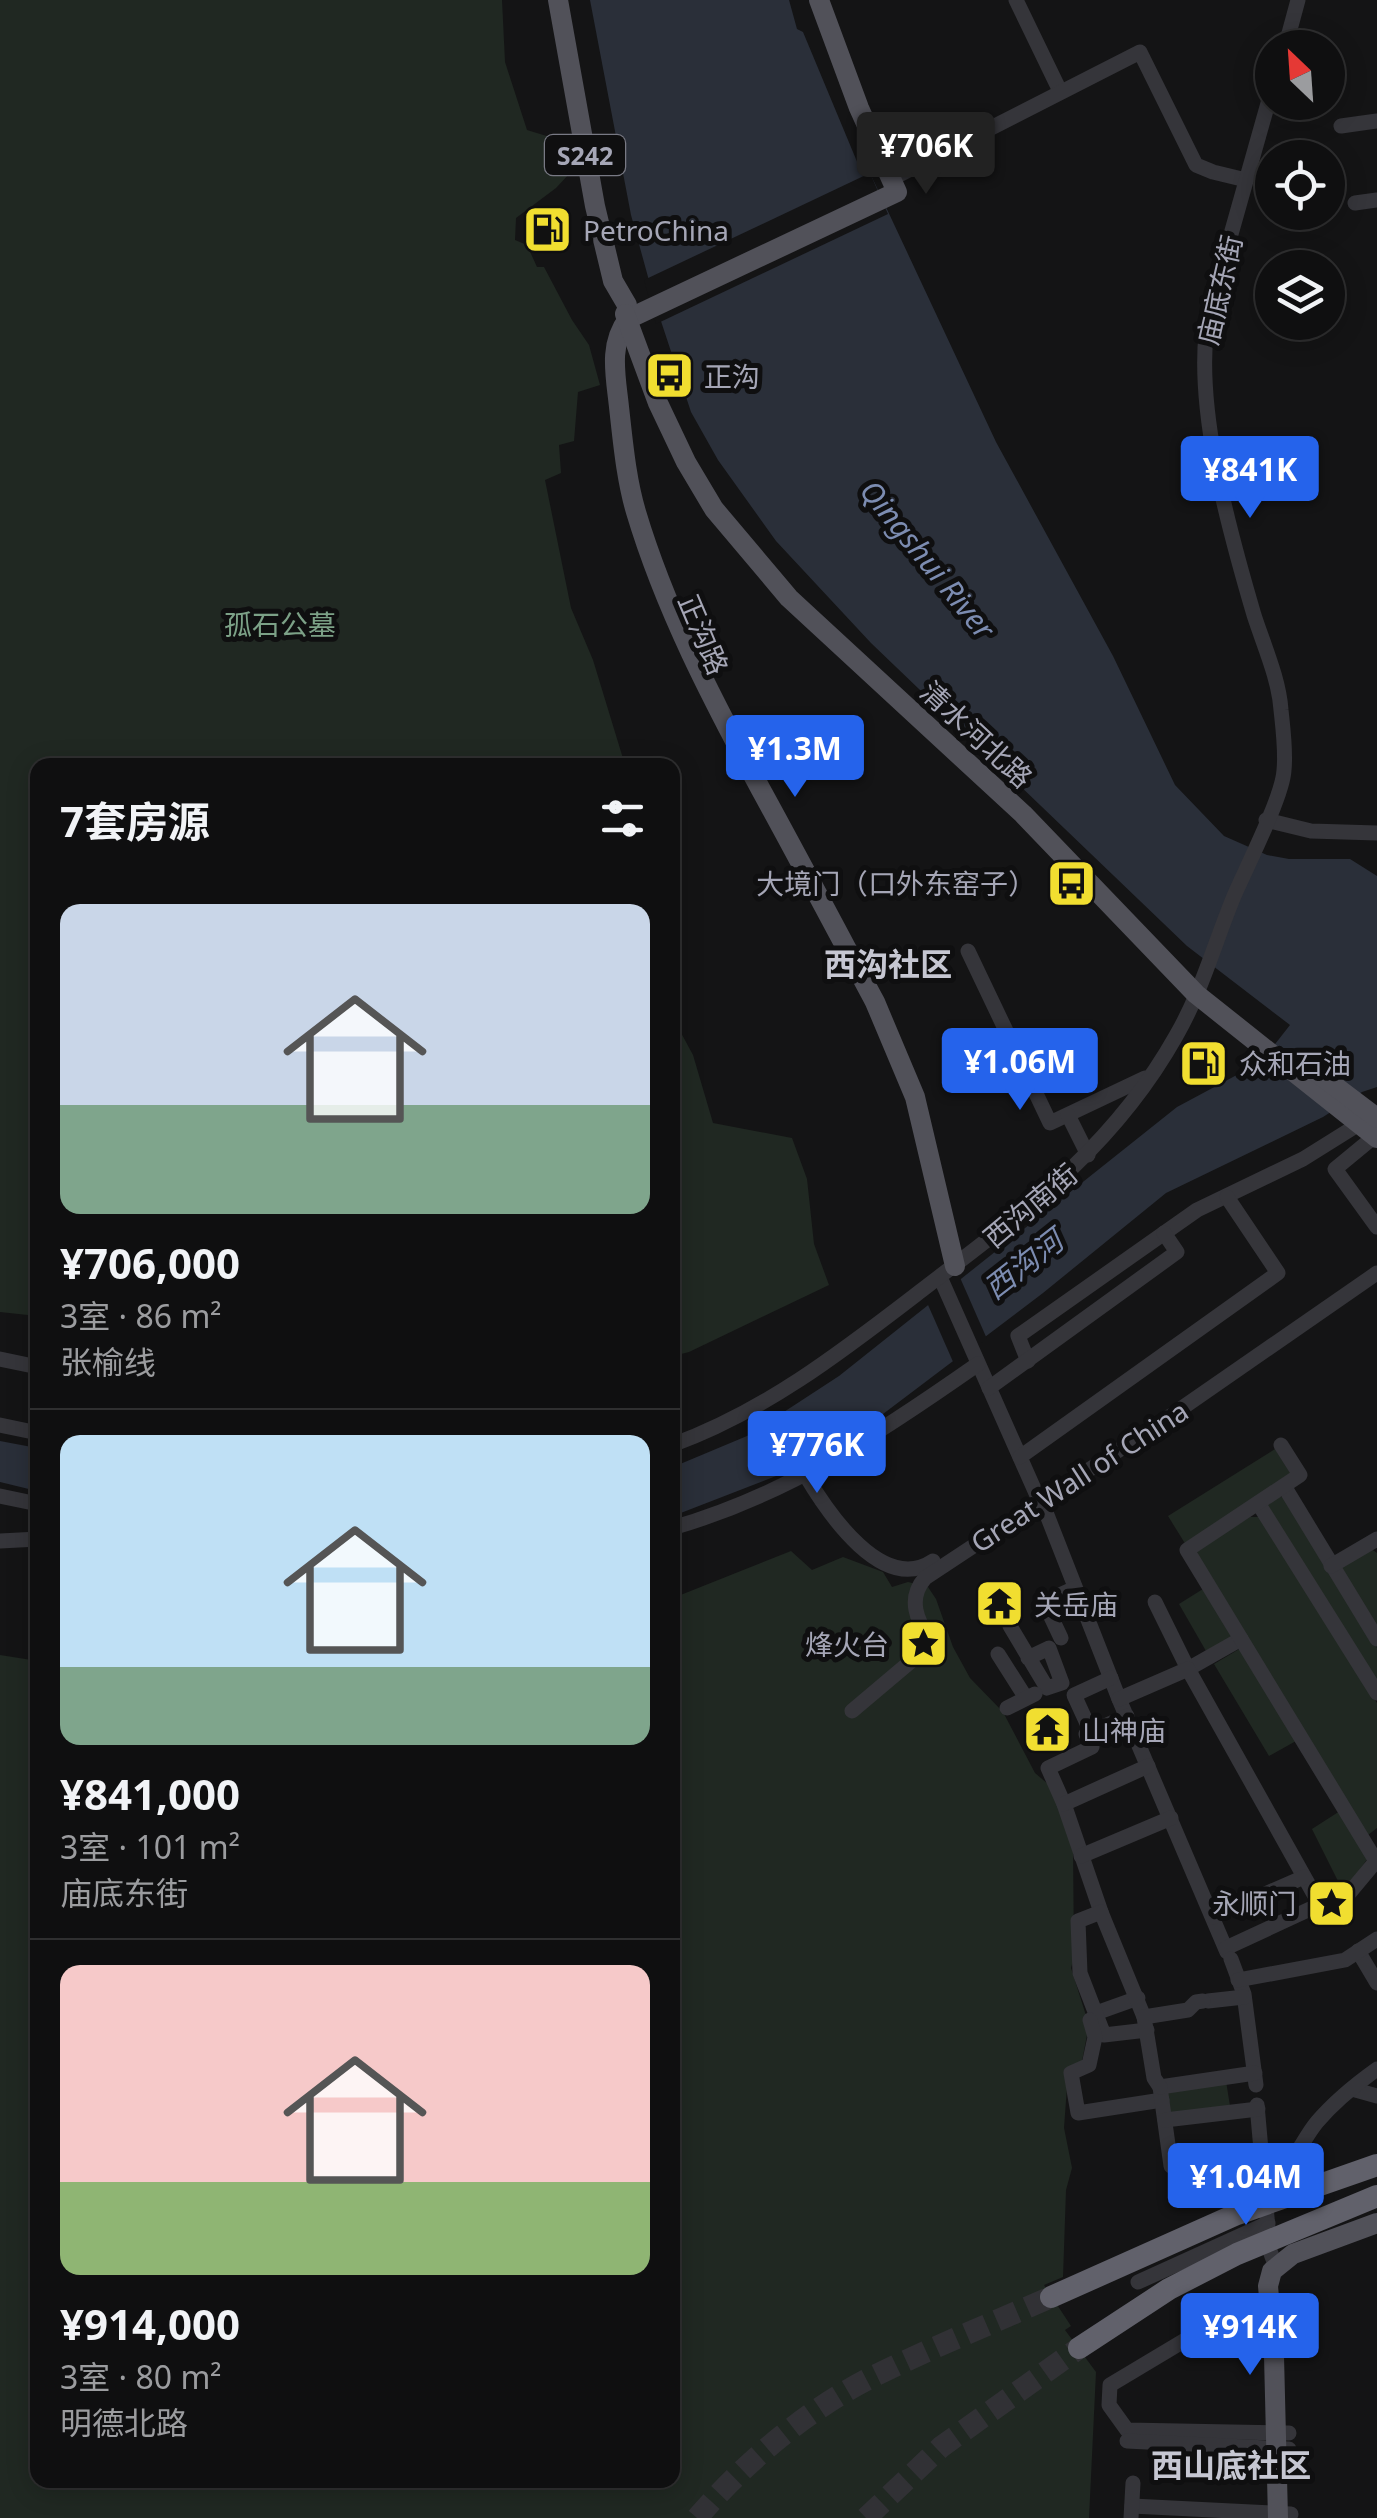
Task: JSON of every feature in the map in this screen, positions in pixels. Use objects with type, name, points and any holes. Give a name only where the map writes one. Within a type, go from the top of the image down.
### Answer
[{"type":"highway","points":[[1051,2297],[1237,2214],[1377,2163]]},
{"type":"highway","points":[[1079,2348],[1169,2289],[1237,2254],[1377,2198]]},
{"type":"main road","name":"S242","points":[[558,0],[594,206],[612,282],[636,307]]},
{"type":"main road","points":[[636,307],[886,184],[820,0]]},
{"type":"main road","name":"清水河北路","points":[[636,307],[646,376],[686,462],[714,509],[753,558],[790,598],[1200,982],[1365,1122]]},
{"type":"main road","name":"正沟路","points":[[636,307],[615,314],[606,335],[606,362],[627,509],[638,545],[703,701],[865,1000],[907,1104],[947,1273]]},
{"type":"main road","points":[[1285,2516],[1275,2305],[1280,2272],[1293,2254],[1377,2223]]},
{"type":"main road","points":[[1280,2272],[1377,2235]]},
{"type":"street","points":[[1016,0],[1060,91]]},
{"type":"street","points":[[1289,30],[1298,0]]},
{"type":"street","points":[[886,184],[904,188],[919,166],[1140,52],[1196,165],[1246,180]]},
{"type":"street","name":"庙底东街","points":[[1200,982],[1284,774],[1281,704],[1228,522],[1204,383],[1204,330],[1263,120]]},
{"type":"street","points":[[1342,126],[1377,122]]},
{"type":"street","points":[[1354,202],[1377,200]]},
{"type":"street","points":[[1266,820],[1311,830],[1377,833]]},
{"type":"street","points":[[968,951],[1050,1124],[1150,1075]]},
{"type":"street","name":"西沟南街","points":[[680,1441],[754,1409],[800,1380],[1044,1197],[1088,1155],[1150,1075],[1178,1034],[1200,982]]},
{"type":"street","points":[[1068,1115],[1088,1155]]},
{"type":"street","points":[[1028,1360],[1018,1336],[1197,1210],[1304,1159],[1365,1122]]},
{"type":"street","points":[[1365,1122],[1335,1169],[1377,1228]]},
{"type":"street","points":[[1020,1457],[1278,1274],[1227,1198]]},
{"type":"street","points":[[989,1388],[1178,1252],[1164,1233]]},
{"type":"street","name":"Great Wall of China","points":[[852,1712],[916,1658],[930,1640],[919,1623],[914,1599],[925,1578],[1172,1415],[1377,1272]]},
{"type":"street","points":[[947,1273],[976,1358],[1041,1502],[1126,1716],[1228,1953],[1244,1998],[1256,2079],[1161,2093],[1078,2113],[1071,2074],[1089,2065],[1099,2036],[1096,2014],[1080,1972],[1078,1922],[1101,1912]]},
{"type":"street","points":[[680,1525],[806,1476],[930,1398],[976,1358]]},
{"type":"street","points":[[0,1359],[30,1366]]},
{"type":"street","points":[[0,1425],[30,1431]]},
{"type":"street","points":[[1228,1953],[1320,1905],[1346,1897],[1376,1861],[1372,1841],[1187,1550],[1300,1475],[1281,1445]]},
{"type":"street","points":[[806,1476],[822,1501],[862,1546],[884,1564],[902,1570],[922,1569],[1041,1502]]},
{"type":"street","points":[[1284,1486],[1377,1639]]},
{"type":"street","points":[[0,1496],[30,1502]]},
{"type":"street","points":[[1258,1503],[1377,1693]]},
{"type":"street","points":[[0,1541],[30,1539]]},
{"type":"street","points":[[1331,1566],[1376,1541]]},
{"type":"street","points":[[1061,1689],[1044,1602],[1076,1588]]},
{"type":"street","points":[[1155,1602],[1188,1669],[1320,1905]]},
{"type":"street","points":[[1024,1648],[1055,1643],[1090,1624]]},
{"type":"street","points":[[1010,1626],[1092,1732]]},
{"type":"street","points":[[1119,1699],[1188,1669],[1241,1638]]},
{"type":"street","points":[[998,1654],[1026,1698]]},
{"type":"street","points":[[1006,1708],[1026,1698],[1111,1678]]},
{"type":"street","points":[[1126,1716],[1086,1734],[1092,1748],[1048,1768],[1101,1912],[1138,1998],[1154,2078],[1161,2093],[1171,2166],[1262,2153]]},
{"type":"street","points":[[1064,1804],[1148,1766]]},
{"type":"street","points":[[1081,1856],[1171,1818]]},
{"type":"street","points":[[1213,1916],[1304,1876]]},
{"type":"street","points":[[1238,1980],[1345,1960],[1377,1939]]},
{"type":"street","points":[[1358,1951],[1377,1983]]},
{"type":"street","points":[[1087,1990],[1084,1996],[1099,2036]]},
{"type":"street","points":[[1096,2014],[1138,1998]]},
{"type":"street","points":[[1099,2036],[1188,2010],[1196,2002],[1244,1998]]},
{"type":"street","points":[[1264,2176],[1282,2171],[1316,2123],[1377,2070]]},
{"type":"street","points":[[1352,2089],[1377,2096]]},
{"type":"street","points":[[1165,2120],[1258,2107],[1270,2251],[1280,2272]]},
{"type":"street","points":[[1138,2282],[1268,2223]]},
{"type":"street","points":[[1275,2305],[1232,2312],[1110,2385],[1109,2405],[1127,2430],[1283,2441]]},
{"type":"street","points":[[1127,2441],[1283,2441]]},
{"type":"street","points":[[1133,2482],[1132,2512],[1285,2516]]},
{"type":"green space","name":"孤石公墓","points":[[0,0],[502,0],[505,62],[527,130],[563,141],[570,173],[516,218],[515,240],[527,245],[537,267],[544,267],[589,345],[600,385],[578,392],[574,441],[559,445],[561,473],[545,480],[571,608],[593,660],[623,758],[30,758],[30,1315],[0,1312]]},
{"type":"green space","points":[[680,1031],[693,1055],[713,1123],[792,1138],[807,1179],[814,1244],[829,1285],[680,1354]]},
{"type":"green space","points":[[1275,1449],[1292,1476],[1186,1545],[1168,1516]]},
{"type":"green space","points":[[1283,1497],[1377,1648],[1377,1686],[1266,1509],[1267,1503]]},
{"type":"green space","points":[[1250,1517],[1259,1517],[1377,1703],[1377,1828],[1368,1835],[1198,1558],[1197,1550]]},
{"type":"green space","points":[[1370,1548],[1377,1553],[1377,1630],[1340,1573],[1341,1564]]},
{"type":"green space","points":[[791,1551],[812,1570],[843,1557],[883,1572],[892,1587],[908,1582],[928,1587],[970,1678],[1003,1712],[1035,1773],[1055,1790],[1073,1847],[1071,1968],[1089,2025],[1081,2066],[1068,2073],[1064,2128],[1072,2168],[1066,2190],[1063,2277],[1044,2285],[1071,2326],[1065,2330],[1096,2372],[1089,2518],[0,2518],[0,1655],[30,1660],[30,2488],[680,2488],[680,1595]]},
{"type":"green space","points":[[1203,1589],[1233,1637],[1206,1651],[1179,1604]]},
{"type":"green space","points":[[1241,1648],[1296,1741],[1269,1756],[1214,1664]]},
{"type":"green space","points":[[1340,1811],[1368,1858],[1350,1883],[1341,1887],[1312,1829]]},
{"type":"green space","points":[[1226,2081],[1230,2106],[1168,2115],[1164,2089]]},
{"type":"water","points":[[590,0],[789,0],[797,29],[803,32],[863,176],[870,173],[996,442],[1113,656],[1175,785],[1224,836],[1267,855],[1350,859],[1377,876],[1377,1087],[1166,1193],[1043,1293],[842,1445],[812,1462],[680,1513],[680,1464],[747,1436],[839,1376],[1177,1107],[1261,1062],[1290,1025],[1187,946],[871,643],[776,541],[718,460],[691,412],[631,215]]},
{"type":"water","points":[[0,1441],[30,1447],[30,1489],[0,1482]]},
{"type":"pier","points":[[870,173],[888,214],[656,324],[644,280]]},
{"type":"pier","points":[[958,1273],[987,1339],[954,1364],[925,1298]]},
{"type":"tunnel","points":[[697,2518],[757,2457],[851,2388],[1051,2297]]},
{"type":"tunnel","points":[[866,2518],[941,2447],[1079,2348]]},
{"type":"place","name":"PetroChina","points":[[548,230]]},
{"type":"place","name":"正沟","points":[[669,376]]},
{"type":"place","name":"大境门（口外东窑子）","points":[[1071,883]]},
{"type":"place","name":"众和石油","points":[[1204,1063]]},
{"type":"place","name":"关岳庙","points":[[999,1604]]},
{"type":"place","name":"烽火台","points":[[924,1644]]},
{"type":"place","name":"山神庙","points":[[1047,1730]]},
{"type":"place","name":"永顺门","points":[[1331,1903]]},
{"type":"district","name":"西沟社区","points":[[888,963]]},
{"type":"district","name":"西山底社区","points":[[1231,2464]]},
{"type":"water label","name":"Qingshui River","points":[[928,559]]},
{"type":"water label","name":"西沟河","points":[[1023,1264]]}]
